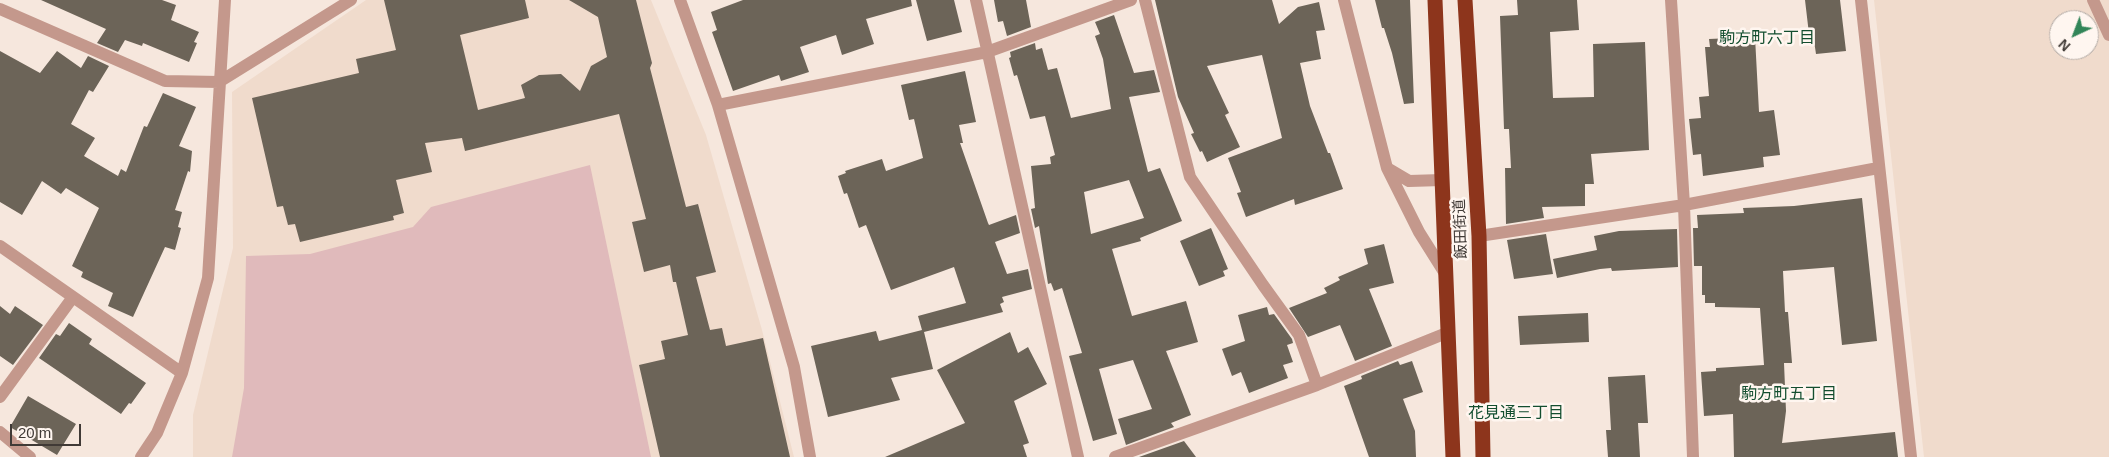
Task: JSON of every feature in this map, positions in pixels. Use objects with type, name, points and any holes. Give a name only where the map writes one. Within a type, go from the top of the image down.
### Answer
[{"type":"highway","name":"飯田街道","points":[[1434,0],[1453,457]]},
{"type":"highway","name":"飯田街道","points":[[1465,0],[1479,236],[1483,457]]},
{"type":"street","points":[[141,457],[157,433],[182,373],[208,278],[225,0]]},
{"type":"street","points":[[0,9],[165,80],[219,82],[351,0]]},
{"type":"street","points":[[680,0],[718,105],[794,367],[810,457]]},
{"type":"street","points":[[976,0],[1078,457]]},
{"type":"street","points":[[718,105],[987,52],[1131,0]]},
{"type":"street","points":[[1145,0],[1190,177],[1299,335],[1317,385]]},
{"type":"street","points":[[1344,0],[1387,168],[1419,232],[1446,275]]},
{"type":"street","points":[[1671,0],[1684,206],[1693,457]]},
{"type":"street","points":[[1861,0],[1878,168],[1912,457]]},
{"type":"street","points":[[2092,0],[2109,36]]},
{"type":"street","points":[[1387,168],[1409,181],[1442,180]]},
{"type":"street","points":[[1479,236],[1684,206],[1878,168]]},
{"type":"street","points":[[0,246],[182,373]]},
{"type":"street","points":[[0,396],[73,297]]},
{"type":"street","points":[[1115,457],[1317,385],[1449,332]]},
{"type":"street","points":[[0,432],[30,457]]},
{"type":"shaded area","points":[[366,0],[651,0],[706,135],[762,330],[794,457],[193,457],[193,415],[233,248],[232,92]]},
{"type":"shaded area","points":[[1874,0],[2109,0],[2109,457],[1924,457]]},
{"type":"shaded area","points":[[590,165],[651,457],[232,457],[244,388],[246,256],[310,254],[413,227],[431,207]]},
{"type":"building","points":[[41,0],[162,0],[176,5],[171,20],[199,32],[194,42],[197,43],[189,62],[143,43],[142,46],[125,40],[118,52],[97,43],[106,29]]},
{"type":"building","points":[[384,0],[525,0],[529,18],[460,35],[478,110],[525,98],[521,85],[539,75],[561,74],[580,91],[591,66],[607,57],[598,17],[569,0],[636,0],[652,63],[650,68],[686,207],[698,204],[716,272],[696,277],[710,330],[722,328],[726,346],[763,338],[790,457],[660,457],[639,365],[665,359],[661,341],[688,335],[676,282],[673,282],[670,265],[644,272],[632,222],[646,219],[619,114],[465,151],[462,138],[425,143],[432,172],[396,180],[404,213],[393,216],[394,220],[300,242],[295,224],[288,225],[283,206],[277,207],[252,98],[359,73],[356,59],[396,50]]},
{"type":"building","points":[[743,0],[911,0],[912,6],[866,19],[874,44],[842,55],[836,35],[800,47],[809,72],[781,81],[779,75],[733,91],[712,32],[717,30],[711,12]]},
{"type":"building","points":[[916,0],[954,0],[962,32],[927,41]]},
{"type":"building","points":[[994,0],[1026,0],[1031,27],[1007,36],[1003,21],[998,22]]},
{"type":"building","points":[[1155,0],[1272,0],[1279,24],[1298,7],[1319,2],[1325,30],[1316,31],[1321,59],[1300,63],[1310,106],[1343,189],[1295,205],[1294,199],[1246,217],[1237,193],[1241,192],[1228,158],[1282,138],[1262,55],[1207,66],[1229,113],[1225,115],[1240,147],[1207,162],[1191,134],[1194,133],[1178,97]]},
{"type":"building","points":[[1375,0],[1410,0],[1414,103],[1404,104],[1392,53],[1384,28],[1382,28]]},
{"type":"building","points":[[1517,0],[1577,0],[1579,30],[1550,32],[1553,98],[1594,97],[1593,44],[1645,42],[1649,150],[1591,154],[1594,184],[1585,184],[1585,206],[1542,207],[1544,218],[1506,224],[1505,168],[1511,168],[1509,129],[1504,129],[1500,16],[1518,15]]},
{"type":"building","points":[[1805,0],[1840,0],[1846,51],[1816,54],[1813,34],[1809,34]]},
{"type":"building","points":[[1114,15],[1134,73],[1154,70],[1160,92],[1129,97],[1148,172],[1160,168],[1182,221],[1140,238],[1141,241],[1112,249],[1132,316],[1186,301],[1198,342],[1166,351],[1191,415],[1171,423],[1174,427],[1126,445],[1118,419],[1152,409],[1133,360],[1099,369],[1117,434],[1093,441],[1069,356],[1082,353],[1062,288],[1054,291],[1051,283],[1048,284],[1039,226],[1035,228],[1031,209],[1035,208],[1031,166],[1051,164],[1050,157],[1055,155],[1045,116],[1030,119],[1017,75],[1014,76],[1009,58],[1011,57],[1010,52],[1035,43],[1036,50],[1042,48],[1048,70],[1057,68],[1071,118],[1111,109],[1103,59],[1095,36],[1100,34],[1095,22]],"holes":[[[1129,180],[1144,218],[1091,234],[1084,192]]]},
{"type":"building","points":[[1755,37],[1759,112],[1774,110],[1780,155],[1763,157],[1764,167],[1703,176],[1701,154],[1693,155],[1689,119],[1701,118],[1699,97],[1709,96],[1705,47],[1710,47],[1709,39]]},
{"type":"building","points":[[0,51],[40,73],[57,51],[81,68],[88,56],[109,66],[93,92],[89,90],[71,124],[95,138],[84,156],[118,176],[121,169],[126,172],[144,126],[147,127],[163,93],[196,107],[179,146],[192,151],[190,172],[188,171],[175,210],[182,212],[178,227],[181,228],[175,250],[165,247],[133,317],[108,306],[113,293],[81,277],[83,272],[72,266],[99,208],[66,188],[61,194],[42,181],[22,215],[0,202]]},
{"type":"building","points":[[965,71],[976,122],[959,125],[963,143],[960,143],[989,225],[1016,215],[1020,233],[995,242],[1007,274],[1028,269],[1032,289],[1002,297],[1004,302],[1000,304],[1003,312],[924,332],[933,369],[891,378],[900,400],[828,417],[811,346],[876,331],[879,341],[922,330],[918,316],[966,303],[954,267],[891,290],[866,225],[859,228],[847,193],[844,194],[838,176],[846,173],[845,171],[882,159],[886,171],[923,158],[914,119],[909,120],[901,85]]},
{"type":"building","points":[[1862,198],[1877,341],[1842,345],[1834,267],[1783,271],[1785,312],[1788,312],[1792,363],[1784,363],[1786,411],[1782,443],[1895,432],[1898,457],[1734,457],[1733,414],[1704,416],[1701,372],[1716,371],[1716,368],[1764,365],[1760,308],[1715,307],[1715,303],[1705,303],[1705,295],[1702,295],[1702,266],[1694,266],[1693,228],[1698,228],[1697,215],[1744,213],[1743,208],[1794,206]]},
{"type":"building","points":[[1211,228],[1228,269],[1223,271],[1225,276],[1199,286],[1180,241]]},
{"type":"building","points":[[1677,229],[1678,267],[1612,271],[1611,268],[1600,269],[1557,278],[1553,259],[1597,250],[1594,236],[1619,231]]},
{"type":"building","points":[[1546,234],[1553,274],[1514,279],[1507,240]]},
{"type":"building","points":[[1384,244],[1394,283],[1369,289],[1392,346],[1355,361],[1340,325],[1308,337],[1289,308],[1327,293],[1324,288],[1340,280],[1338,277],[1368,264],[1364,249]]},
{"type":"building","points":[[0,306],[10,314],[15,306],[43,325],[13,365],[0,356]]},
{"type":"building","points":[[1267,307],[1269,315],[1274,314],[1292,339],[1293,343],[1287,345],[1293,362],[1283,365],[1288,378],[1249,393],[1241,372],[1232,376],[1222,349],[1245,341],[1238,315]]},
{"type":"building","points":[[1588,313],[1589,342],[1520,345],[1518,316]]},
{"type":"building","points":[[69,323],[92,339],[89,344],[146,383],[131,404],[129,403],[121,414],[39,358],[56,334],[60,336]]},
{"type":"building","points":[[1010,332],[1018,353],[1028,347],[1047,384],[1014,401],[1029,443],[1023,445],[1027,457],[885,457],[965,423],[937,370]]},
{"type":"building","points":[[1398,361],[1400,365],[1412,361],[1423,392],[1403,399],[1415,431],[1416,457],[1369,457],[1344,386],[1362,379],[1361,376]]},
{"type":"building","points":[[1645,375],[1648,423],[1638,423],[1640,457],[1608,457],[1606,430],[1611,430],[1608,377]]},
{"type":"building","points":[[28,396],[76,424],[57,455],[10,427]]},
{"type":"building","points":[[1184,441],[1196,457],[1139,457]]},
{"type":"district","name":"駒方町六丁目","points":[[1767,39]]},
{"type":"district","name":"駒方町五丁目","points":[[1789,395]]},
{"type":"district","name":"花見通三丁目","points":[[1516,414]]}]
